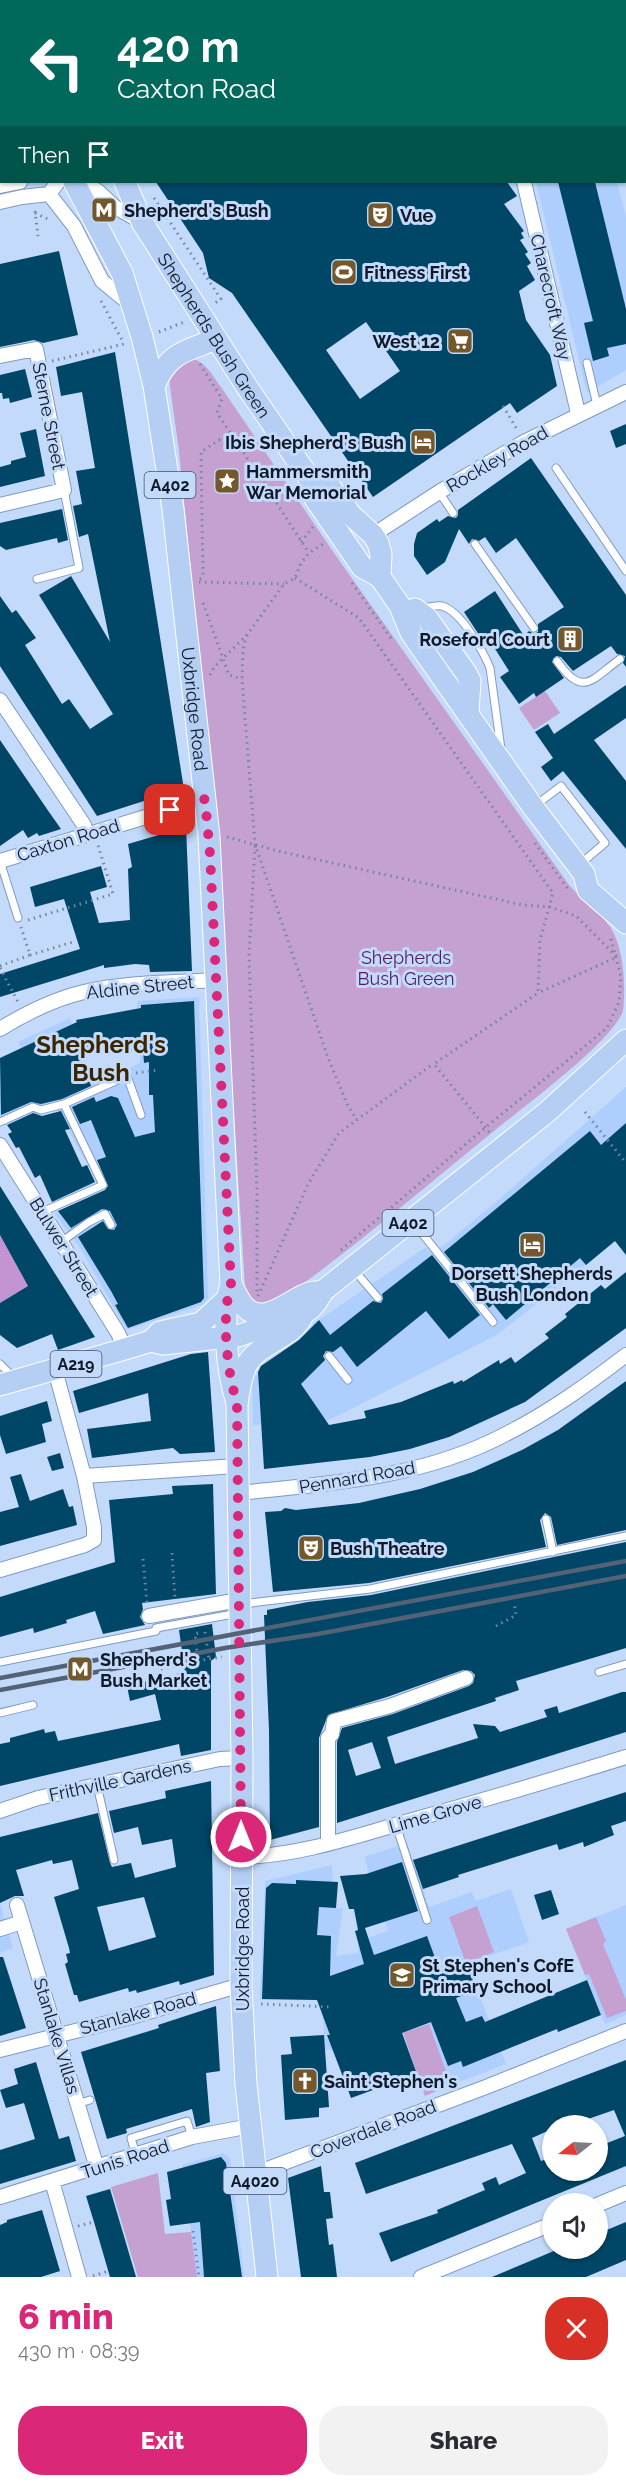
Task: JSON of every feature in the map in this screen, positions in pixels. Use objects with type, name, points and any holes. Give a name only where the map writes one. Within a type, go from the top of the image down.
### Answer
[{"type":"main road","name":"Uxbridge Road","points":[[75,183],[122,273],[132,305],[154,386],[173,508],[205,799],[217,980],[229,1378],[237,1403]]},
{"type":"main road","name":"Shepherds Bush Green","points":[[125,183],[142,222],[216,339],[314,485],[314,497],[363,567],[380,577],[408,607],[411,633],[580,870],[588,890],[618,917],[622,949]]},
{"type":"main road","points":[[154,386],[164,366],[173,357],[216,339]]},
{"type":"main road","name":"Shepherds Bush Green","points":[[314,485],[330,487],[351,515],[373,535]]},
{"type":"main road","points":[[373,535],[381,554],[380,577]]},
{"type":"main road","name":"A402","points":[[228,1293],[253,1312],[262,1313],[281,1308],[308,1293],[323,1291],[547,1112],[626,1040]]},
{"type":"main road","points":[[301,1323],[315,1306],[323,1291]]},
{"type":"main road","name":"A219","points":[[8,1382],[151,1341],[160,1332],[201,1323],[228,1293]]},
{"type":"main road","name":"A219","points":[[151,1341],[163,1344],[238,1335],[294,1316],[301,1323]]},
{"type":"main road","name":"Uxbridge Road","points":[[267,2277],[254,2174],[241,1985],[242,1758],[237,1403],[246,1366],[250,1360],[301,1323]]},
{"type":"street","points":[[0,186],[15,183]]},
{"type":"street","points":[[0,202],[22,196],[49,194],[57,183]]},
{"type":"street","points":[[85,183],[92,186],[115,207],[142,222]]},
{"type":"street","name":"Charecroft Way","points":[[524,183],[578,413]]},
{"type":"street","points":[[49,194],[74,226],[102,281],[132,305]]},
{"type":"street","name":"Sterne Street","points":[[0,356],[36,349],[64,490],[0,505]]},
{"type":"street","name":"Rockley Road","points":[[373,535],[439,492],[524,442],[578,413],[626,392]]},
{"type":"street","points":[[0,700],[84,825],[87,835]]},
{"type":"street","name":"Caxton Road","points":[[0,861],[205,799]]},
{"type":"street","name":"Aldine Street","points":[[0,1029],[37,1009],[83,992],[103,988],[217,980]]},
{"type":"street","name":"Bulwer Street","points":[[0,1145],[118,1333],[125,1349]]},
{"type":"street","name":"Pennard Road","points":[[238,1493],[332,1484],[379,1476],[456,1455],[503,1436],[557,1406],[626,1355]]},
{"type":"street","points":[[0,1570],[85,1545],[94,1540],[94,1527],[84,1476],[54,1370]]},
{"type":"street","points":[[84,1476],[237,1466]]},
{"type":"street","points":[[149,1616],[239,1606]]},
{"type":"street","points":[[328,1843],[328,1738],[332,1734],[334,1721],[390,1706],[466,1678]]},
{"type":"street","name":"Lime Grove","points":[[241,1857],[282,1853],[328,1843],[530,1787],[626,1757]]},
{"type":"street","name":"Frithville Gardens","points":[[0,1810],[38,1798],[97,1785],[220,1759],[242,1758]]},
{"type":"street","name":"Stanlake Villas","points":[[17,1905],[58,2034],[83,2102],[97,2168]]},
{"type":"street","points":[[0,1929],[22,1922]]},
{"type":"street","name":"Stanlake Road","points":[[0,2050],[130,2017],[241,1985]]},
{"type":"street","name":"Coverdale Road","points":[[254,2174],[486,2087],[626,2031]]},
{"type":"street","name":"Tunis Road","points":[[0,2197],[192,2137],[251,2126]]},
{"type":"street","points":[[52,2181],[86,2277]]},
{"type":"street","points":[[608,2200],[626,2193]]},
{"type":"street","points":[[421,2277],[542,2228]]},
{"type":"lane","points":[[586,363],[597,405]]},
{"type":"lane","points":[[556,468],[626,571]]},
{"type":"lane","points":[[37,579],[79,568],[64,490]]},
{"type":"lane","points":[[439,492],[453,513]]},
{"type":"lane","points":[[475,544],[534,628]]},
{"type":"lane","points":[[408,607],[441,605],[457,614],[486,658],[490,668],[503,763]]},
{"type":"lane","points":[[556,661],[568,677],[580,683],[589,681],[620,659]]},
{"type":"lane","points":[[533,807],[561,786],[605,843],[580,870]]},
{"type":"lane","points":[[0,861],[18,918]]},
{"type":"lane","points":[[0,1122],[33,1107],[41,1110],[64,1104],[128,1077],[141,1115]]},
{"type":"lane","points":[[42,1212],[103,1185],[64,1104]]},
{"type":"lane","points":[[61,1242],[88,1222],[105,1214],[111,1225]]},
{"type":"lane","points":[[411,1220],[493,1322]]},
{"type":"lane","points":[[353,1268],[378,1298]]},
{"type":"lane","points":[[329,1356],[348,1380]]},
{"type":"lane","points":[[0,1364],[8,1382]]},
{"type":"lane","points":[[546,1519],[553,1552]]},
{"type":"lane","points":[[0,1662],[156,1631],[156,1628],[239,1606],[370,1589],[626,1536]]},
{"type":"lane","points":[[599,1672],[626,1664]]},
{"type":"lane","points":[[0,1713],[33,1705]]},
{"type":"lane","points":[[97,1785],[114,1860]]},
{"type":"lane","points":[[396,1825],[427,1920]]},
{"type":"path","name":"Shepherds Bush Green","points":[[148,189],[221,299],[217,301]]},
{"type":"path","points":[[35,213],[38,236]]},
{"type":"path","points":[[160,332],[183,323]]},
{"type":"path","points":[[39,365],[124,344]]},
{"type":"path","points":[[199,362],[222,399],[217,413],[309,553]]},
{"type":"path","points":[[503,406],[524,442]]},
{"type":"path","points":[[196,582],[203,577],[201,452],[219,440],[238,444]]},
{"type":"path","points":[[301,542],[312,527]]},
{"type":"path","points":[[208,680],[215,666],[247,635],[284,584],[295,578],[301,563],[309,553],[324,543]]},
{"type":"path","points":[[295,578],[331,598],[359,618],[553,893],[540,940],[538,993]]},
{"type":"path","points":[[196,582],[284,584]]},
{"type":"path","points":[[196,582],[229,675],[242,679]]},
{"type":"path","points":[[247,635],[243,649],[242,679],[255,844],[249,956],[257,1190],[257,1297],[308,1184],[339,1133],[538,993],[622,949]]},
{"type":"path","points":[[219,836],[524,905],[550,907],[576,916],[622,949]]},
{"type":"path","points":[[255,844],[327,1055],[347,1104],[357,1120]]},
{"type":"path","points":[[30,955],[20,922],[113,894],[101,853]]},
{"type":"path","points":[[334,1256],[607,1028],[618,1002],[621,977],[622,949],[618,917]]},
{"type":"path","points":[[18,1001],[0,967],[73,942]]},
{"type":"path","points":[[621,977],[626,977]]},
{"type":"path","points":[[434,1064],[486,1127]]},
{"type":"path","points":[[128,1077],[141,1071],[158,1070]]},
{"type":"path","points":[[585,1112],[626,1163]]},
{"type":"path","points":[[172,1553],[175,1600]]},
{"type":"path","points":[[143,1559],[149,1616]]},
{"type":"path","points":[[496,1626],[516,1614],[514,1602]]},
{"type":"path","points":[[198,1661],[195,1634],[213,1630]]},
{"type":"path","points":[[205,1632],[209,1659]]},
{"type":"path","points":[[161,1669],[222,1657]]},
{"type":"path","points":[[259,2004],[332,2007]]},
{"type":"path","points":[[79,2226],[94,2222]]},
{"type":"path","points":[[193,2231],[199,2277]]},
{"type":"path","points":[[86,2277],[109,2271]]},
{"type":"shaded area","points":[[536,183],[617,183],[626,217],[626,370],[587,393]]},
{"type":"shaded area","points":[[199,997],[208,1298],[204,1304],[127,1330],[80,1248],[54,1213],[125,1181],[99,1160],[85,1160],[57,1110],[37,1115],[32,1113],[3,1126],[0,1122],[0,1091],[35,1070],[18,1042],[70,1018],[91,1084],[140,1063],[137,1001]]},
{"type":"shaded area","points":[[626,1087],[626,1255],[615,1241],[497,1335],[327,1421],[253,1425],[252,1379],[319,1320],[426,1247],[433,1254],[496,1202]]},
{"type":"shaded area","points":[[0,1235],[28,1286],[0,1303]]},
{"type":"shaded area","name":"St Stephen's CofE Primary School","points":[[407,1843],[429,1907],[472,1892],[476,1901],[511,1889],[529,1942],[467,1964],[506,2064],[451,2085],[428,2024],[363,2048],[325,2050],[322,2000],[260,2000],[265,1881],[332,1865],[333,1908],[343,1908],[336,1956],[358,1953],[358,1941],[388,1931],[364,1857]]},
{"type":"shaded area","points":[[0,1903],[13,1948],[0,1953]]},
{"type":"shaded area","points":[[626,1905],[626,2015],[605,2024],[566,1929]]},
{"type":"shaded area","points":[[223,2153],[230,2158],[244,2277],[197,2277],[182,2165]]},
{"type":"green space","name":"Shepherds Bush Green","points":[[189,358],[204,365],[211,373],[334,553],[569,885],[608,924],[618,943],[623,966],[623,1011],[615,1024],[585,1056],[383,1222],[269,1308],[247,1300],[245,1286],[214,799],[179,451],[169,379],[173,367]]},
{"type":"green space","points":[[545,691],[560,713],[534,730],[519,708]]},
{"type":"green space","points":[[477,1906],[494,1952],[466,1963],[449,1917]]},
{"type":"green space","points":[[596,1917],[606,1941],[603,1944],[626,2000],[626,2011],[607,2018],[589,1974],[585,1975],[566,1929]]},
{"type":"green space","points":[[429,2024],[451,2085],[425,2096],[403,2033]]},
{"type":"green space","points":[[158,2173],[165,2234],[191,2232],[197,2277],[138,2277],[111,2187]]},
{"type":"building","name":"West 12","points":[[157,183],[508,183],[517,196],[504,204],[524,231],[521,233],[524,238],[520,240],[528,252],[525,254],[531,263],[527,266],[535,280],[519,291],[526,320],[550,355],[557,386],[517,413],[510,403],[373,497],[232,293],[209,278],[203,253]],"holes":[[[366,322],[400,371],[360,399],[326,350]]]},
{"type":"building","points":[[558,183],[595,183],[626,309],[626,344],[607,348],[609,356],[593,361],[584,323],[593,321]]},
{"type":"building","points":[[59,251],[78,335],[43,343],[34,340],[0,347],[0,264]]},
{"type":"building","points":[[115,352],[185,796],[146,807],[144,801],[97,816],[0,666],[0,596],[12,613],[16,610],[36,638],[25,645],[62,704],[69,699],[90,729],[113,714],[39,595],[71,576],[110,642],[88,534],[79,537],[73,506],[82,504],[76,471],[95,468],[82,392],[61,396],[56,367]]},
{"type":"building","points":[[25,369],[32,397],[10,403],[9,398],[3,399],[0,393],[0,375]]},
{"type":"building","points":[[626,424],[626,444],[616,448],[610,431]]},
{"type":"building","points":[[36,429],[45,476],[0,487],[0,467],[26,457],[20,433]]},
{"type":"building","points":[[531,458],[626,595],[626,667],[623,663],[625,656],[617,654],[611,646],[573,671],[561,657],[556,656],[552,662],[564,678],[536,697],[534,693],[519,704],[500,677],[509,671],[492,644],[487,647],[464,612],[495,591],[524,636],[529,631],[534,634],[538,632],[538,624],[564,607],[516,538],[496,553],[485,537],[479,541],[472,539],[469,544],[459,529],[445,562],[427,575],[414,556],[414,544],[417,533],[437,519],[439,522],[448,516],[456,518],[458,510]]},
{"type":"building","points":[[62,509],[68,540],[58,543],[57,538],[6,550],[0,546],[0,523]]},
{"type":"building","points":[[626,685],[626,718],[594,740],[626,781],[626,849],[563,771],[551,781],[541,767],[553,758],[535,732],[548,724],[554,734]]},
{"type":"building","points":[[0,740],[61,829],[39,836],[37,833],[28,838],[23,830],[0,846]]},
{"type":"building","points":[[186,827],[192,971],[150,972],[149,965],[135,964],[104,968],[104,965],[0,997],[0,974],[80,949],[64,899],[35,907],[30,887],[101,866],[107,887],[90,892],[99,923],[130,920],[128,869],[132,867],[128,844]]},
{"type":"building","points":[[194,1001],[204,1298],[201,1302],[128,1328],[115,1305],[118,1304],[111,1291],[78,1237],[103,1221],[108,1229],[114,1230],[117,1225],[110,1211],[102,1209],[71,1228],[58,1211],[105,1190],[108,1186],[97,1160],[106,1157],[91,1120],[80,1124],[72,1107],[94,1097],[96,1102],[111,1096],[118,1098],[135,1137],[155,1132],[153,1095],[149,1095],[149,1062],[144,1063],[143,1049],[113,1054],[111,1045],[80,1050],[91,1086],[62,1099],[41,1104],[31,1102],[1,1115],[0,1058],[77,1022],[76,1020],[141,1008],[141,1005]]},
{"type":"building","points":[[61,1111],[70,1129],[65,1130],[82,1167],[87,1165],[95,1182],[52,1202],[40,1175],[35,1178],[19,1147],[16,1148],[8,1134],[12,1132],[7,1125],[33,1113],[42,1116]]},
{"type":"building","name":"Dorsett Shepherds Bush London","points":[[626,1123],[626,1255],[615,1241],[586,1265],[580,1258],[506,1320],[493,1304],[489,1308],[444,1252],[590,1131],[601,1145]]},
{"type":"building","points":[[0,1186],[95,1337],[58,1350],[52,1334],[17,1348],[0,1335],[0,1303],[28,1286],[0,1235]]},
{"type":"building","points":[[432,1255],[480,1315],[449,1339],[426,1311],[357,1367],[341,1346],[333,1352],[326,1351],[323,1356],[325,1360],[301,1384],[329,1425],[366,1418],[364,1411],[401,1402],[453,1381],[454,1384],[462,1380],[463,1382],[499,1360],[500,1364],[511,1357],[515,1363],[549,1338],[545,1334],[567,1317],[565,1314],[601,1285],[605,1289],[626,1272],[626,1328],[525,1402],[449,1437],[410,1449],[370,1457],[264,1469],[258,1372],[261,1366],[299,1340],[319,1320],[330,1335],[373,1301],[381,1303],[382,1294]]},
{"type":"building","points":[[208,1352],[215,1452],[180,1454],[173,1448],[92,1458],[87,1429],[151,1421],[148,1393],[79,1413],[73,1391],[191,1354]]},
{"type":"building","points":[[626,1381],[626,1530],[557,1545],[551,1517],[545,1513],[540,1520],[546,1547],[369,1583],[273,1592],[265,1512],[281,1511],[285,1508],[296,1510],[359,1503],[420,1489],[473,1472],[522,1450],[558,1430]]},
{"type":"building","points":[[47,1401],[52,1421],[42,1424],[46,1442],[6,1454],[0,1435],[0,1416]]},
{"type":"building","points":[[60,1453],[64,1468],[52,1471],[47,1457]]},
{"type":"building","points":[[21,1474],[30,1501],[63,1489],[69,1507],[73,1506],[77,1525],[0,1546],[0,1512],[19,1507],[10,1477]]},
{"type":"building","points":[[213,1484],[216,1594],[142,1603],[143,1609],[140,1617],[145,1625],[103,1634],[95,1611],[34,1633],[33,1628],[0,1637],[0,1597],[115,1562],[109,1500],[173,1494],[172,1486]]},
{"type":"building","points":[[626,1542],[626,1648],[516,1681],[519,1690],[495,1698],[496,1701],[387,1737],[395,1764],[478,1738],[473,1724],[495,1726],[500,1732],[547,1717],[544,1710],[557,1706],[559,1713],[622,1692],[626,1692],[626,1732],[337,1823],[337,1742],[342,1728],[393,1714],[469,1686],[473,1683],[475,1675],[471,1671],[463,1670],[328,1715],[319,1738],[319,1827],[270,1840],[269,1730],[264,1615],[267,1615],[267,1610],[308,1602],[371,1595]],"holes":[[[372,1742],[381,1768],[356,1776],[348,1750]]]},
{"type":"building","points":[[212,1624],[216,1657],[211,1661],[211,1750],[181,1756],[179,1744],[0,1786],[0,1744],[10,1742],[10,1738],[44,1729],[45,1733],[55,1731],[58,1741],[161,1720],[155,1694],[130,1701],[127,1686],[185,1672],[179,1630]]},
{"type":"building","points":[[211,1781],[214,1975],[180,1985],[179,1981],[137,1993],[136,1990],[129,1992],[128,1988],[79,2002],[77,1995],[74,1995],[65,1964],[68,1962],[66,1954],[70,1953],[54,1897],[79,1889],[72,1860],[53,1864],[52,1860],[16,1870],[24,1896],[15,1896],[0,1903],[0,1837],[98,1813],[112,1867],[131,1863],[135,1878],[176,1867],[172,1839],[142,1845],[138,1827],[114,1833],[109,1811],[166,1798],[165,1791]],"holes":[[[144,1897],[156,1937],[109,1951],[97,1907]]]},
{"type":"building","points":[[626,1792],[626,1821],[611,1826],[614,1835],[584,1847],[583,1842],[559,1850],[557,1844],[458,1875],[459,1877],[423,1889],[413,1860]]},
{"type":"building","points":[[402,1862],[418,1911],[365,1928],[374,1955],[427,1936],[441,1974],[466,1964],[475,1985],[462,1990],[464,1995],[456,1998],[466,2022],[482,2016],[485,2022],[587,1980],[601,2015],[558,2032],[557,2029],[463,2067],[461,2061],[448,2066],[431,2022],[402,2033],[417,2074],[351,2098],[327,2035],[330,2035],[317,2000],[262,1999],[266,1888],[272,1883],[296,1884],[296,1880],[338,1882],[336,1908],[319,1907],[317,1935],[331,1936],[330,1976],[364,1964],[355,1931],[358,1930],[354,1909],[349,1909],[340,1876],[366,1874]]},
{"type":"building","points":[[551,1890],[559,1914],[542,1920],[534,1895]]},
{"type":"building","points":[[0,1957],[3,1957],[26,2028],[0,2036]]},
{"type":"building","points":[[216,2006],[220,2071],[206,2073],[210,2122],[196,2127],[192,2109],[126,2129],[127,2133],[107,2139],[81,2052],[159,2028],[158,2025]]},
{"type":"building","name":"Saint Stephen's","points":[[324,2035],[329,2107],[319,2108],[319,2117],[285,2120],[281,2055],[292,2054],[290,2037]]},
{"type":"building","points":[[626,2060],[626,2166],[608,2173],[608,2143],[625,2136],[614,2110],[600,2115],[542,2115],[542,2134],[532,2138],[542,2161],[542,2181],[589,2181],[560,2193],[542,2193],[542,2200],[391,2262],[379,2233],[438,2213],[437,2210],[485,2190],[482,2183],[496,2177],[499,2185],[526,2173],[512,2144],[366,2194],[355,2163]]},
{"type":"building","points":[[36,2062],[59,2139],[69,2136],[76,2161],[0,2184],[0,2150],[35,2139],[24,2103],[6,2108],[0,2090],[18,2084],[14,2069]]},
{"type":"building","points":[[221,2157],[226,2163],[242,2277],[204,2277],[200,2222],[170,2226],[166,2200],[171,2199],[167,2172]]},
{"type":"building","points":[[321,2166],[324,2192],[330,2192],[333,2218],[326,2219],[329,2245],[333,2244],[337,2277],[301,2277],[288,2178]]},
{"type":"building","points":[[110,2189],[136,2277],[110,2277],[86,2196]]},
{"type":"building","points":[[42,2210],[60,2271],[41,2277],[0,2277],[0,2225],[7,2220]]},
{"type":"building","points":[[626,2222],[626,2260],[586,2277],[492,2277],[542,2256],[542,2259],[608,2259],[608,2229]]},
{"type":"railway","points":[[0,1678],[626,1561]]},
{"type":"railway","points":[[0,1690],[225,1648],[318,1634],[626,1576]]},
{"type":"place","name":"Shepherd's Bush","points":[[104,210]]},
{"type":"place","name":"Vue","points":[[380,215]]},
{"type":"place","name":"Fitness First","points":[[344,272]]},
{"type":"place","name":"West 12","points":[[460,341]]},
{"type":"place","name":"Ibis Shepherd's Bush","points":[[423,442]]},
{"type":"place","name":"Hammersmith War Memorial","points":[[227,481]]},
{"type":"place","name":"Roseford Court","points":[[570,639]]},
{"type":"place","name":"Dorsett Shepherds Bush London","points":[[532,1245]]},
{"type":"place","name":"Bush Theatre","points":[[311,1548]]},
{"type":"place","name":"Shepherd's Bush Market","points":[[80,1669]]},
{"type":"place","name":"St Stephen's CofE Primary School","points":[[402,1975]]},
{"type":"place","name":"Saint Stephen's","points":[[305,2081]]},
{"type":"district","name":"Shepherd's Bush","points":[[101,1058]]},
{"type":"route","points":[[170,810],[205,799],[210,854],[231,1284],[225,1301],[229,1378],[237,1403],[241,1837]]}]
